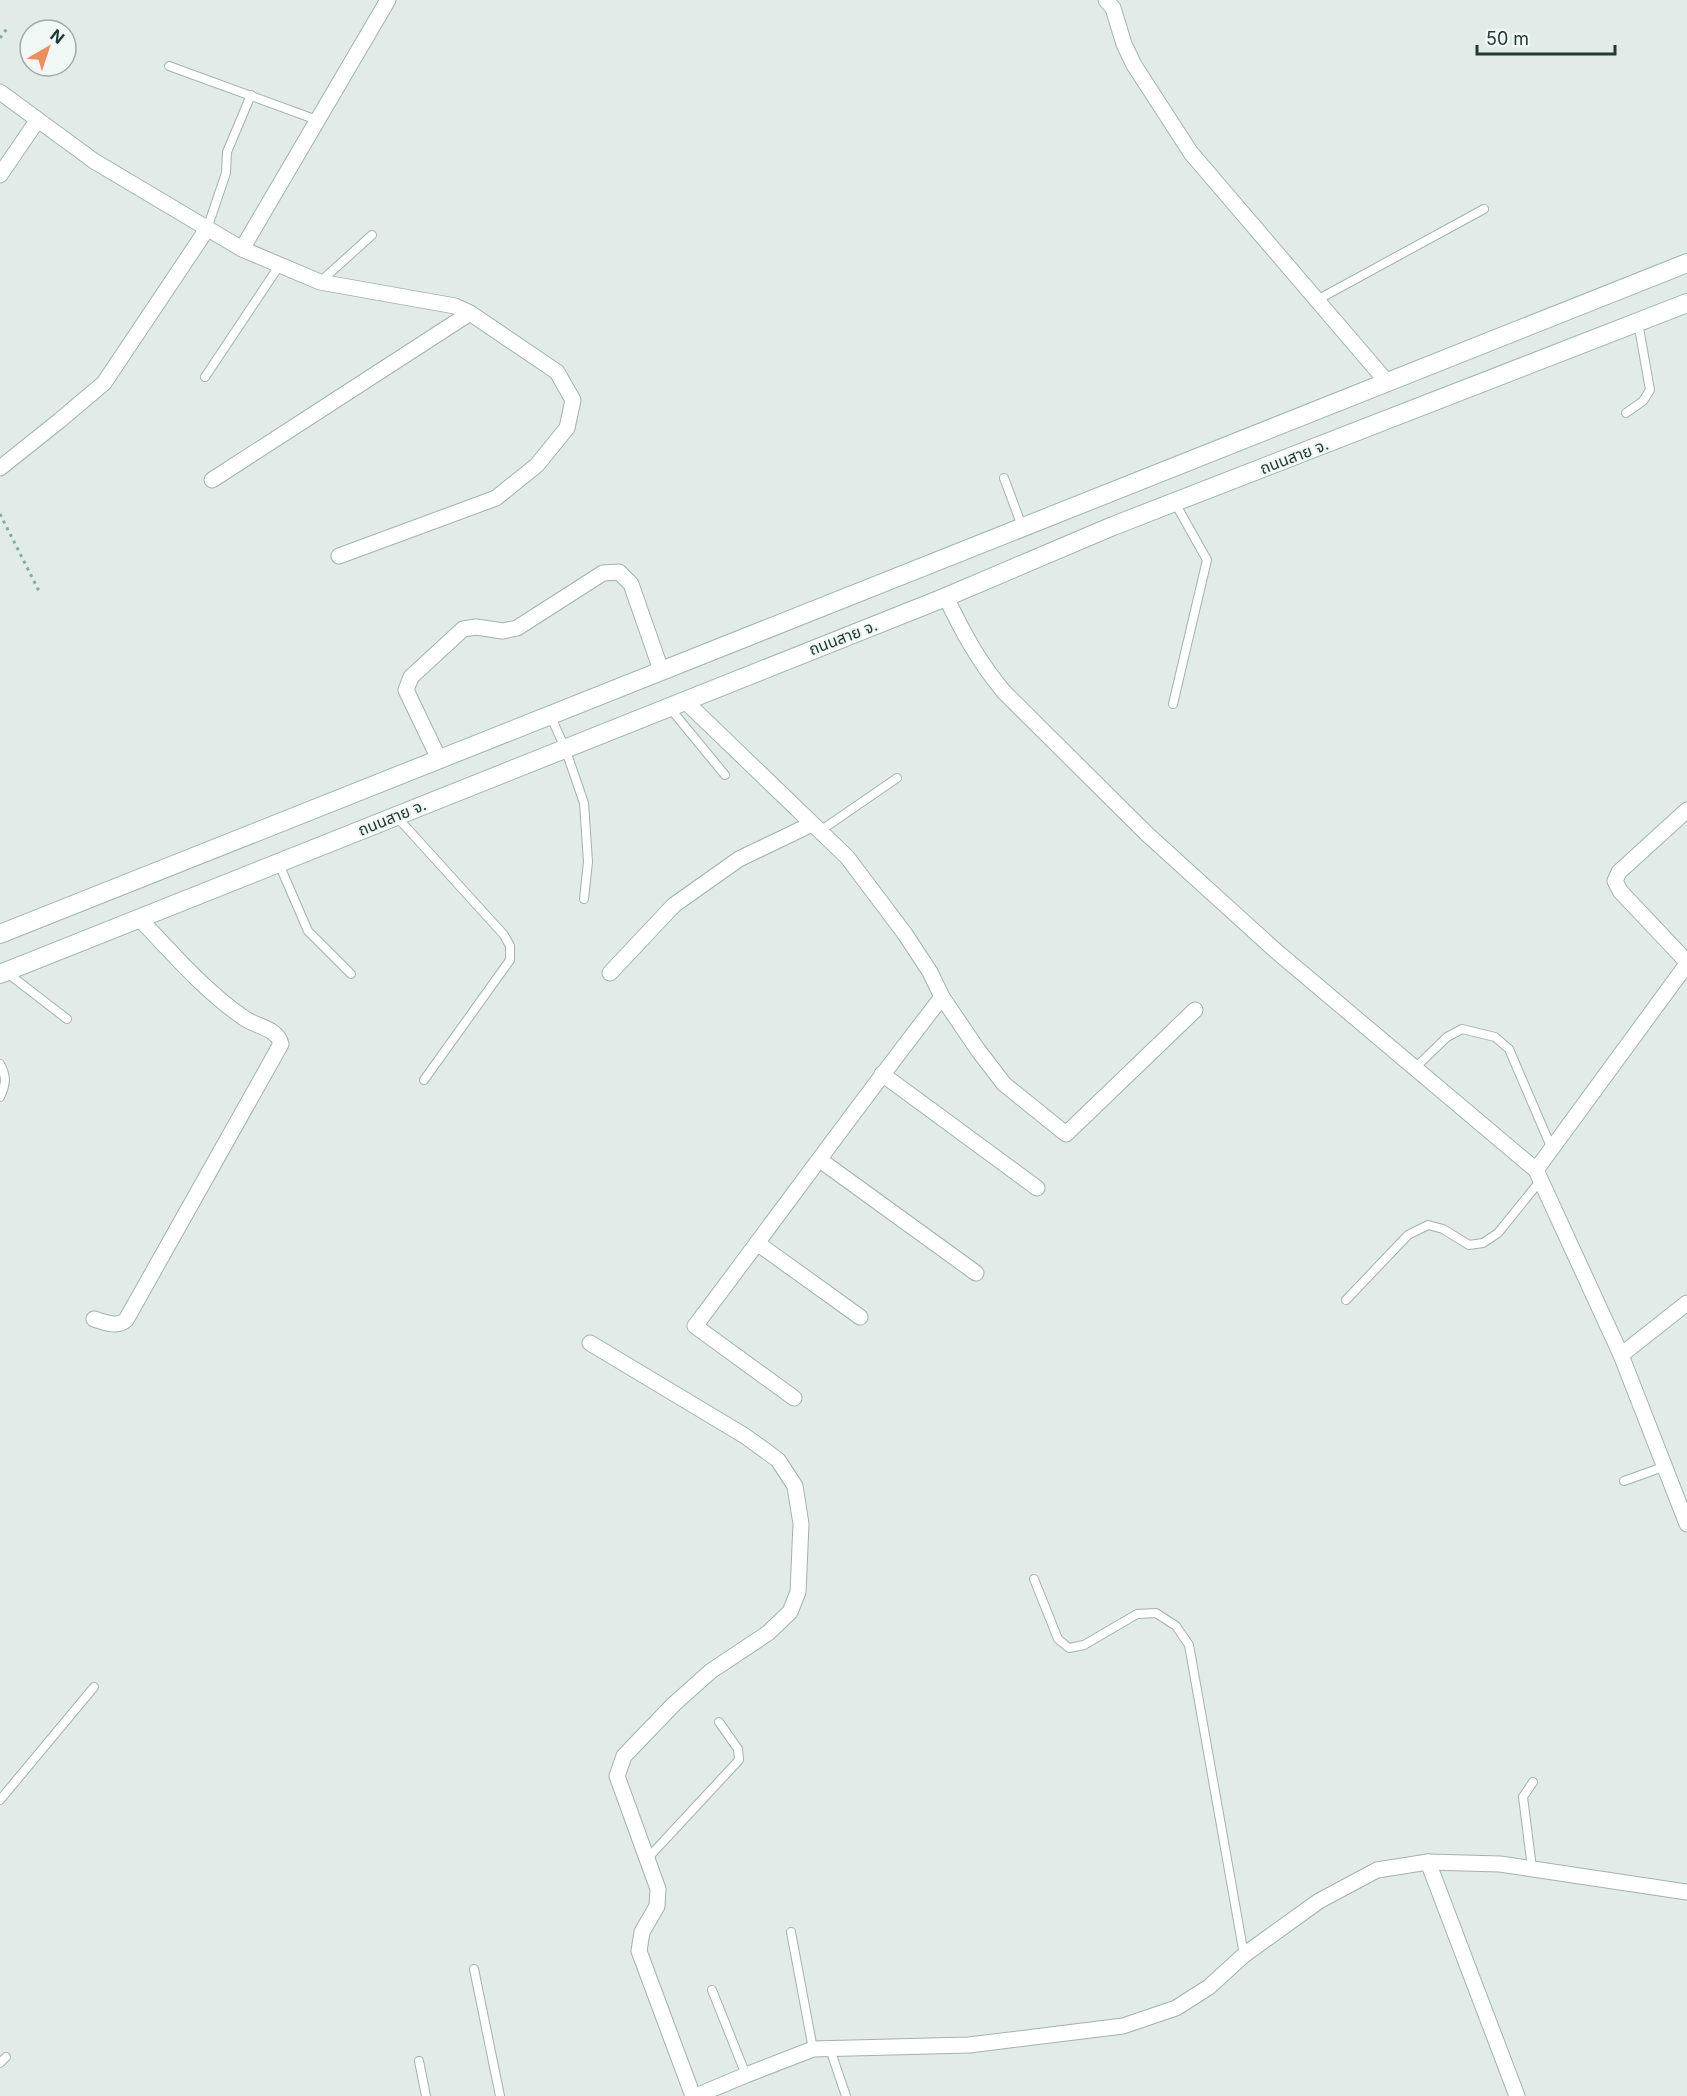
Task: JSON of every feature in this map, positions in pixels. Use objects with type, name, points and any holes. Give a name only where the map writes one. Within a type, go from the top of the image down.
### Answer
[{"type":"main road","points":[[0,934],[1687,263]]},
{"type":"main road","name":"ถนนสาย จ.","points":[[3,973],[946,597],[1113,526],[1687,303]]},
{"type":"street","points":[[1106,0],[1113,8],[1124,44],[1134,64],[1191,153],[1387,382]]},
{"type":"street","points":[[242,249],[384,2]]},
{"type":"street","points":[[0,92],[94,161],[242,249],[320,282],[455,306],[470,313],[557,372],[573,400],[567,428],[537,465],[496,498],[339,556]]},
{"type":"street","points":[[0,175],[37,121]]},
{"type":"street","points":[[0,468],[104,383],[207,228]]},
{"type":"street","points":[[212,480],[470,313]]},
{"type":"street","points":[[439,759],[406,690],[411,677],[463,629],[476,627],[503,631],[517,628],[603,573],[618,572],[631,584],[661,670]]},
{"type":"street","points":[[946,597],[970,646],[984,668],[1004,692],[1076,765],[1147,834],[1276,951],[1538,1176],[1621,1355],[1663,1467],[1686,1519]]},
{"type":"street","points":[[676,703],[847,857],[905,934],[930,972],[942,997],[1004,1084],[1066,1134],[1195,1010]]},
{"type":"street","points":[[1538,1176],[1552,1149],[1687,963],[1620,891],[1615,881],[1618,872],[1687,810]]},
{"type":"street","points":[[610,973],[674,905],[739,859],[816,828]]},
{"type":"street","points":[[94,1319],[116,1324],[121,1324],[126,1320],[281,1044],[274,1032],[247,1020],[214,995],[139,918]]},
{"type":"street","points":[[794,1398],[695,1326],[942,997]]},
{"type":"street","points":[[882,1074],[1037,1188]]},
{"type":"street","points":[[820,1160],[976,1273]]},
{"type":"street","points":[[758,1243],[860,1317]]},
{"type":"street","points":[[1621,1355],[1687,1303]]},
{"type":"street","points":[[590,1343],[745,1436],[778,1460],[795,1486],[801,1524],[798,1592],[790,1612],[768,1633],[711,1671],[674,1704],[624,1756],[616,1776],[658,1889],[657,1906],[642,1932],[639,1951],[695,2096],[813,2049],[969,2045],[1123,2026],[1176,2008],[1209,1987],[1244,1955],[1319,1901],[1377,1870],[1428,1862],[1500,1864],[1687,1892]]},
{"type":"street","points":[[1428,1862],[1517,2096]]},
{"type":"lane","points":[[169,66],[317,120]]},
{"type":"lane","points":[[207,228],[226,172],[227,152],[251,95]]},
{"type":"lane","points":[[1317,300],[1484,210]]},
{"type":"lane","points":[[320,282],[372,235]]},
{"type":"lane","points":[[205,377],[279,266]]},
{"type":"lane","points":[[1626,413],[1643,401],[1650,390],[1638,322]]},
{"type":"lane","points":[[1004,478],[1022,526]]},
{"type":"lane","points":[[1173,704],[1207,560],[1175,503]]},
{"type":"lane","points":[[676,703],[725,775]]},
{"type":"lane","points":[[549,715],[565,748],[584,803],[588,862],[584,898]]},
{"type":"lane","points":[[816,828],[897,777]]},
{"type":"lane","points":[[395,816],[504,935],[510,946],[510,960],[424,1080]]},
{"type":"lane","points":[[278,863],[308,931],[351,974]]},
{"type":"lane","points":[[3,973],[67,1019]]},
{"type":"lane","points":[[1415,1068],[1448,1037],[1462,1029],[1495,1037],[1509,1049],[1552,1149]]},
{"type":"lane","points":[[0,1064],[6,1075],[0,1097]]},
{"type":"lane","points":[[1346,1300],[1408,1235],[1428,1225],[1443,1229],[1469,1245],[1483,1243],[1498,1233],[1538,1176]]},
{"type":"lane","points":[[1624,1481],[1663,1467]]},
{"type":"lane","points":[[1034,1578],[1058,1639],[1069,1648],[1084,1645],[1137,1614],[1156,1612],[1176,1626],[1189,1645],[1244,1955]]},
{"type":"lane","points":[[0,1800],[94,1687]]},
{"type":"lane","points":[[646,1859],[739,1760],[738,1749],[719,1722]]},
{"type":"lane","points":[[1532,1869],[1523,1797],[1533,1782]]},
{"type":"lane","points":[[791,1932],[813,2049]]},
{"type":"lane","points":[[474,1969],[500,2096]]},
{"type":"lane","points":[[712,1990],[746,2074]]},
{"type":"lane","points":[[830,2049],[846,2096]]},
{"type":"lane","points":[[419,2061],[426,2096]]},
{"type":"path","points":[[0,38],[8,27]]},
{"type":"path","points":[[0,514],[40,593]]}]
